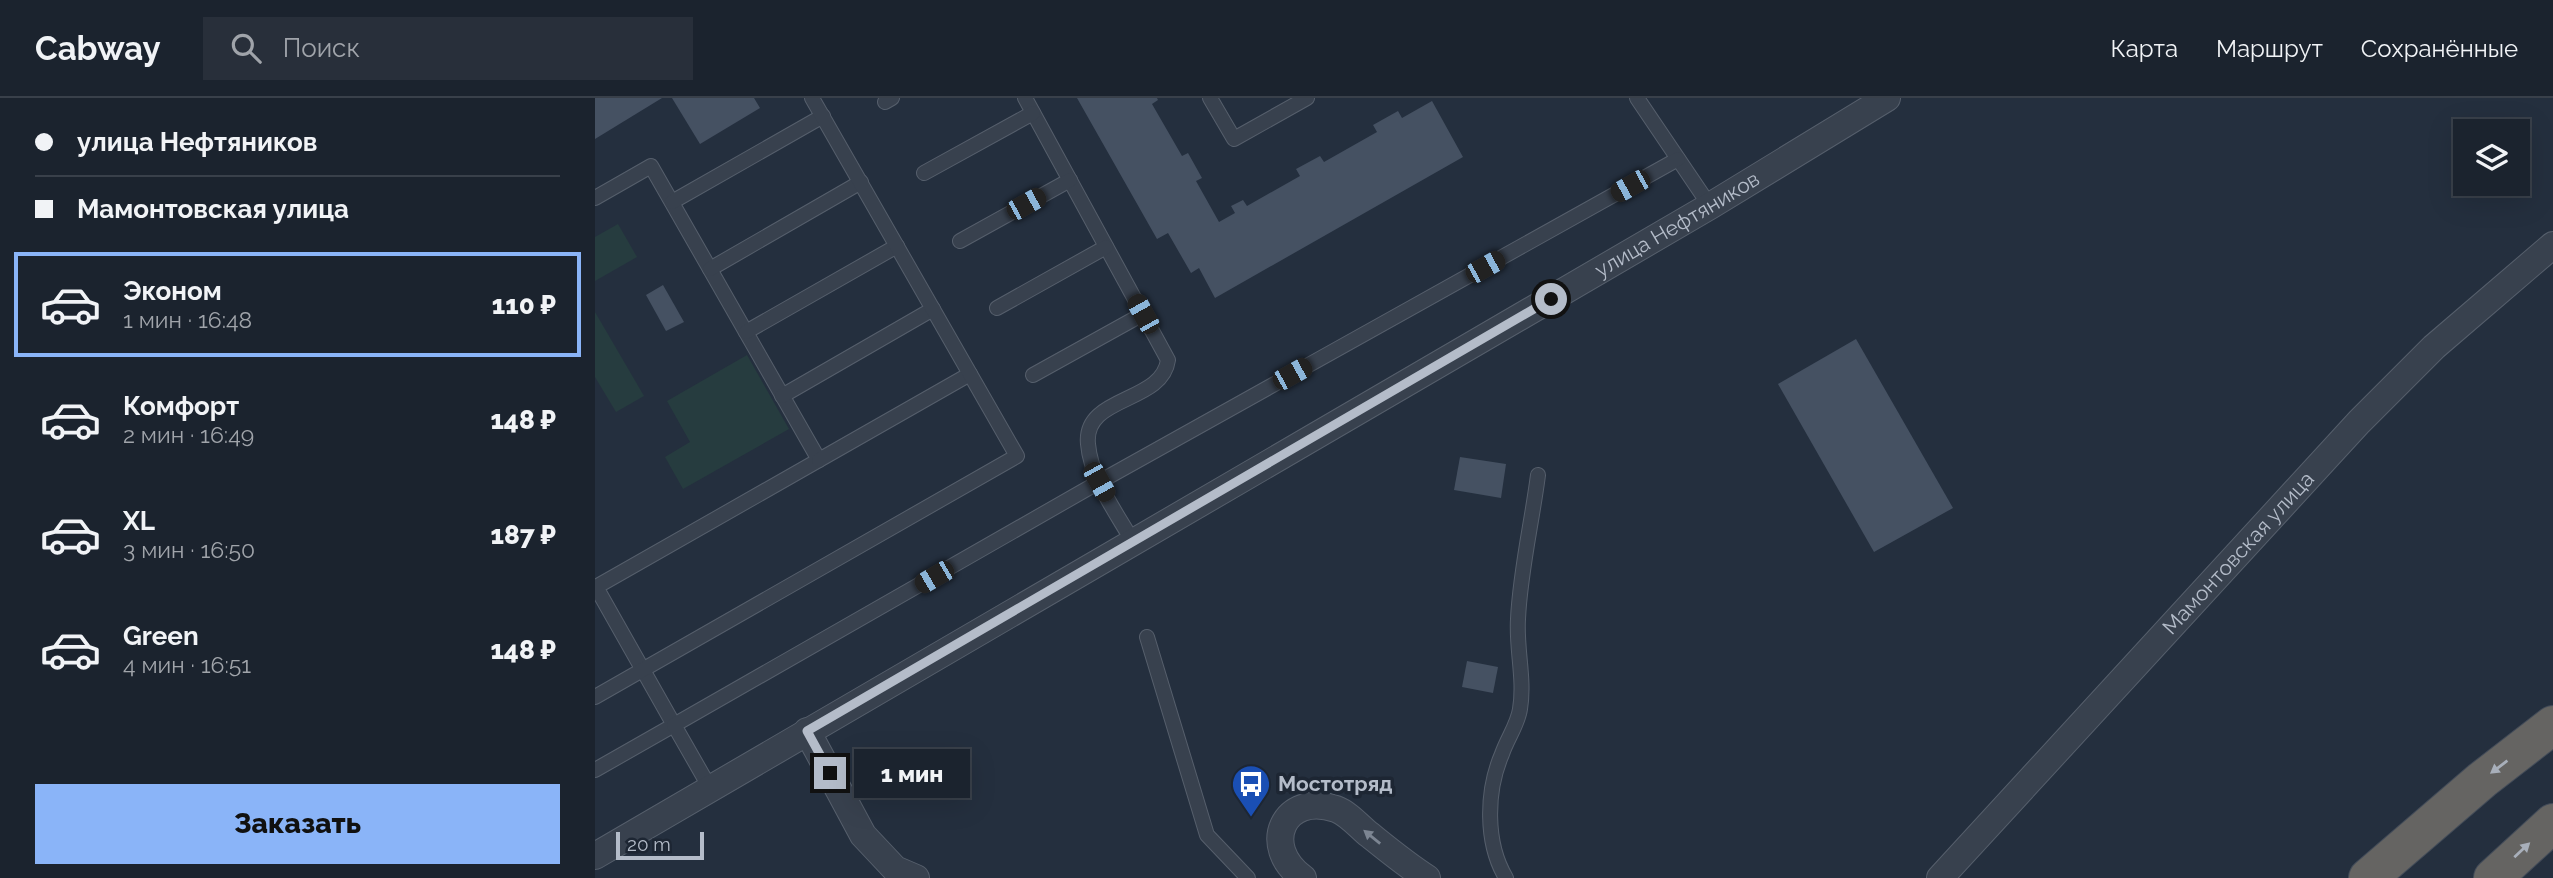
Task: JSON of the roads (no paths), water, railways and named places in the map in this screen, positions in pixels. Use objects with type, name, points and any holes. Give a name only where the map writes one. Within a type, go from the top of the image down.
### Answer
[{"type":"highway","points":[[2368,878],[2482,780],[2553,725]]},
{"type":"highway","points":[[2493,878],[2553,823]]},
{"type":"street","name":"улица Нефтяников","points":[[595,856],[1710,206],[1887,98]]},
{"type":"street","name":"Мамонтовская улица","points":[[1940,878],[2359,422],[2434,347],[2553,245]]},
{"type":"street","points":[[807,731],[863,835],[895,869],[916,878]]},
{"type":"street","points":[[1303,878],[1294,872],[1283,857],[1278,842],[1281,829],[1289,815],[1304,806],[1320,804],[1340,810],[1427,878]]},
{"type":"lane","points":[[595,697],[1017,456],[812,98]]},
{"type":"lane","points":[[1025,98],[1168,360],[1166,372],[1158,382],[1098,414],[1090,426],[1088,443],[1099,482],[1133,542]]},
{"type":"lane","points":[[1210,98],[1234,139],[1307,98]]},
{"type":"lane","points":[[1637,98],[1710,206]]},
{"type":"lane","points":[[924,173],[1033,113]]},
{"type":"lane","points":[[671,202],[823,116]]},
{"type":"lane","points":[[595,770],[1099,482],[1678,159]]},
{"type":"lane","points":[[595,198],[651,166],[819,460]]},
{"type":"lane","points":[[960,241],[1070,180]]},
{"type":"lane","points":[[710,269],[861,183]]},
{"type":"lane","points":[[746,332],[897,246]]},
{"type":"lane","points":[[997,307],[1106,247]]},
{"type":"lane","points":[[782,396],[933,309]]},
{"type":"lane","points":[[1033,375],[1143,314]]},
{"type":"lane","points":[[710,788],[595,587],[970,374]]},
{"type":"lane","points":[[1506,878],[1496,862],[1491,835],[1491,803],[1500,756],[1520,713],[1523,684],[1518,654],[1518,618],[1538,475]]},
{"type":"lane","points":[[1147,637],[1207,835],[1248,878]]},
{"type":"place","name":"Мостотряд","points":[[1251,818]]}]
